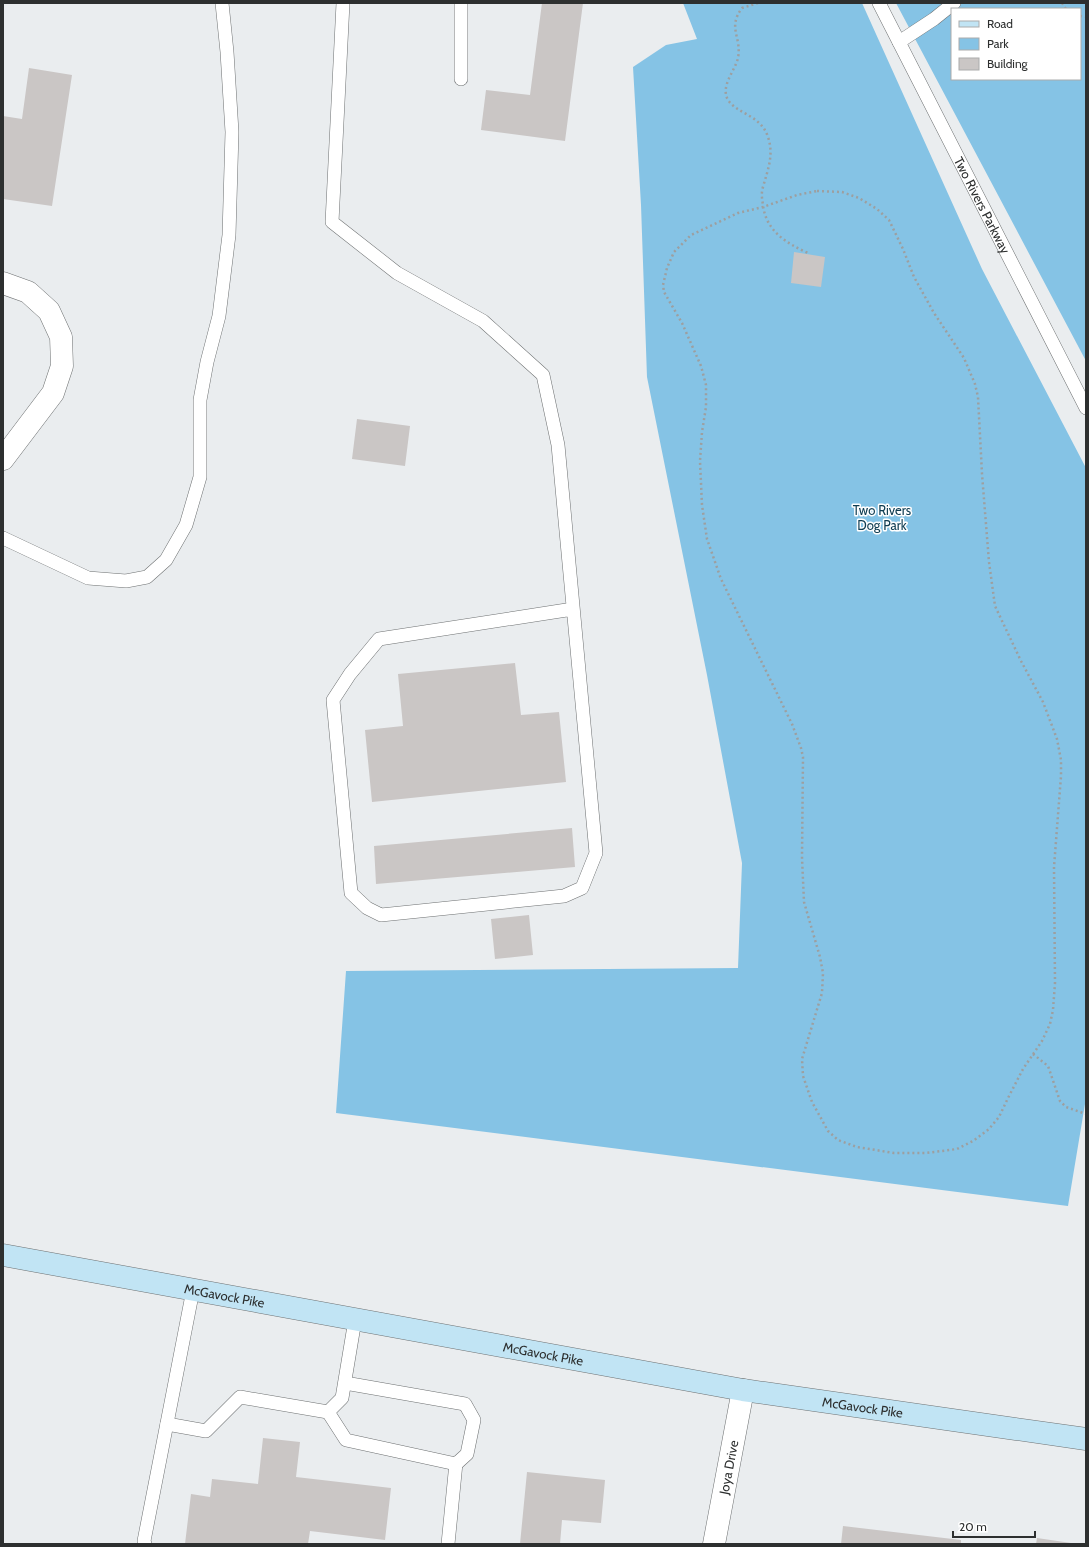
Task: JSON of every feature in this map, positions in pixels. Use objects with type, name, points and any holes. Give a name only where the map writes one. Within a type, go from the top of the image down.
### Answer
[{"type":"main road","name":"McGavock Pike","points":[[3,1255],[743,1390],[1086,1439]]},
{"type":"street","points":[[3,283],[28,292],[49,311],[61,337],[62,366],[53,393],[3,459]]},
{"type":"street","name":"Joya Drive","points":[[714,1544],[743,1390]]},
{"type":"lane","points":[[3,538],[88,578],[126,581],[147,576],[166,560],[186,525],[200,477],[200,400],[207,362],[219,316],[229,235],[232,132],[222,3]]},
{"type":"lane","points":[[343,3],[332,222],[397,273],[483,321],[542,375],[558,444],[596,853],[582,888],[564,896],[381,915],[367,908],[351,893],[333,700],[350,674],[379,639],[573,609]]},
{"type":"lane","points":[[461,3],[461,79]]},
{"type":"lane","name":"Two Rivers Parkway","points":[[879,3],[1086,408]]},
{"type":"lane","points":[[899,42],[934,19],[954,3]]},
{"type":"lane","points":[[145,1544],[144,1541],[193,1290]]},
{"type":"lane","points":[[328,1412],[342,1398],[355,1320]]},
{"type":"lane","points":[[344,1383],[465,1404],[474,1420],[467,1454],[456,1463],[448,1544]]},
{"type":"lane","points":[[167,1424],[206,1431],[240,1397],[328,1412],[346,1440],[456,1463]]},
{"type":"path","points":[[758,3],[742,8],[735,20],[734,27],[739,51],[735,68],[725,89],[729,101],[755,119],[768,135],[771,158],[762,189],[763,207],[769,226],[778,236],[808,253]]},
{"type":"path","points":[[817,191],[842,192],[859,198],[877,209],[889,220],[914,277],[934,313],[964,358],[975,384],[978,397],[982,482],[989,562],[995,606],[1021,661],[1043,702],[1057,739],[1061,760],[1054,867],[1055,983],[1053,1010],[1050,1024],[1042,1041],[1033,1054],[999,1117],[990,1129],[973,1141],[957,1149],[926,1153],[894,1153],[857,1147],[838,1140],[828,1131],[812,1102],[803,1076],[802,1059],[822,993],[823,973],[820,956],[804,902],[802,858],[803,757],[792,724],[721,579],[707,539],[702,505],[700,461],[706,406],[705,380],[701,366],[682,323],[664,292],[663,285],[667,268],[674,252],[691,235],[738,213],[763,207],[798,195],[817,191]]},
{"type":"path","points":[[1033,1054],[1048,1066],[1060,1101],[1066,1107],[1086,1114]]},
{"type":"green space","name":"Two Rivers Dog Park","points":[[683,3],[862,3],[982,269],[1086,468],[1086,1098],[1068,1206],[336,1113],[346,971],[738,968],[742,863],[707,675],[647,377],[641,205],[633,67],[666,45],[697,39]]},
{"type":"green space","points":[[896,3],[1086,3],[1086,361]]},
{"type":"building","points":[[542,3],[583,3],[565,141],[481,130],[486,90],[530,95]]},
{"type":"building","points":[[29,68],[72,75],[52,206],[3,199],[3,116],[22,119]]},
{"type":"building","points":[[794,252],[825,257],[821,287],[791,283]]},
{"type":"building","points":[[357,419],[410,426],[405,466],[352,459]]},
{"type":"building","points":[[515,663],[521,715],[559,712],[566,782],[372,802],[365,730],[403,726],[398,674]]},
{"type":"building","points":[[572,828],[575,867],[376,884],[374,846]]},
{"type":"building","points":[[529,915],[533,955],[495,959],[491,919]]},
{"type":"building","points":[[263,1438],[300,1442],[296,1477],[391,1488],[385,1540],[310,1531],[308,1544],[185,1544],[191,1494],[210,1497],[212,1479],[258,1484]]},
{"type":"building","points":[[527,1472],[605,1480],[601,1523],[562,1520],[560,1544],[520,1544]]},
{"type":"building","points":[[843,1526],[961,1540],[961,1544],[841,1544]]},
{"type":"building","points":[[1037,1538],[1071,1543],[1071,1544],[1036,1544]]}]
